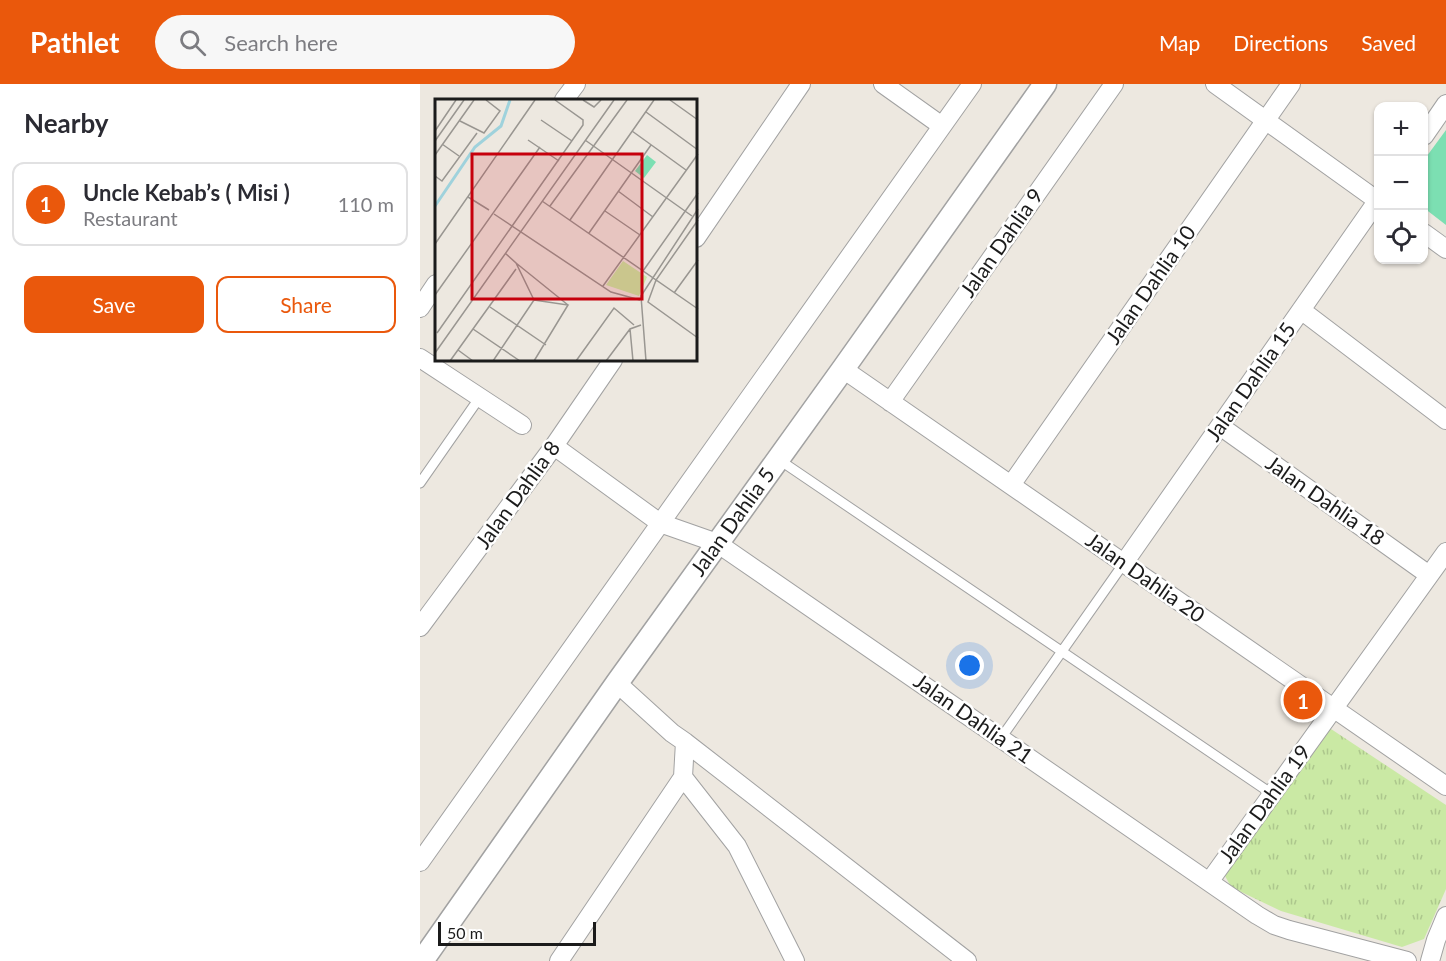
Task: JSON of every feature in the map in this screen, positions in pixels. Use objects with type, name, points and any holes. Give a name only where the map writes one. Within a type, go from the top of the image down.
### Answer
[{"type":"street","points":[[565,99],[576,84]]},
{"type":"street","points":[[698,235],[801,84]]},
{"type":"street","points":[[883,84],[942,126]]},
{"type":"street","points":[[420,862],[972,84]]},
{"type":"street","name":"Jalan Dahlia 5","points":[[422,961],[616,683],[1045,84]]},
{"type":"street","name":"Jalan Dahlia 9","points":[[890,402],[1114,84]]},
{"type":"street","points":[[1215,84],[1374,197]]},
{"type":"street","name":"Jalan Dahlia 10","points":[[1011,486],[1291,84]]},
{"type":"street","points":[[1428,130],[1446,104]]},
{"type":"street","name":"Jalan Dahlia 15","points":[[1124,563],[1374,206]]},
{"type":"street","points":[[1428,236],[1446,249]]},
{"type":"street","points":[[420,308],[435,286]]},
{"type":"street","points":[[1301,310],[1446,420]]},
{"type":"street","points":[[420,358],[522,425]]},
{"type":"street","name":"Jalan Dahlia 8","points":[[420,627],[554,446],[612,362]]},
{"type":"street","name":"Jalan Dahlia 20","points":[[843,369],[1446,786]]},
{"type":"street","name":"Jalan Dahlia 18","points":[[1220,426],[1429,575]]},
{"type":"street","name":"Jalan Dahlia 21","points":[[554,446],[660,523],[717,543],[1257,915],[1274,925],[1289,930],[1407,961]]},
{"type":"street","name":"Jalan Dahlia 19","points":[[1209,882],[1446,552]]},
{"type":"street","points":[[616,683],[672,733],[967,961]]},
{"type":"street","points":[[559,961],[683,777],[685,742]]},
{"type":"street","points":[[683,777],[737,846],[795,961]]},
{"type":"street","points":[[1430,961],[1446,916]]},
{"type":"lane","points":[[420,483],[480,398]]},
{"type":"lane","points":[[778,459],[1272,794]]},
{"type":"lane","points":[[1001,738],[1124,563]]},
{"type":"green space","points":[[1446,130],[1446,225],[1428,211],[1428,155]]},
{"type":"green space","points":[[1328,727],[1446,805],[1446,889],[1424,939],[1402,947],[1281,911],[1231,887],[1224,874]]},
{"type":"place","name":"Uncle Kebab’s ( Misi )","points":[[1303,700]]}]
